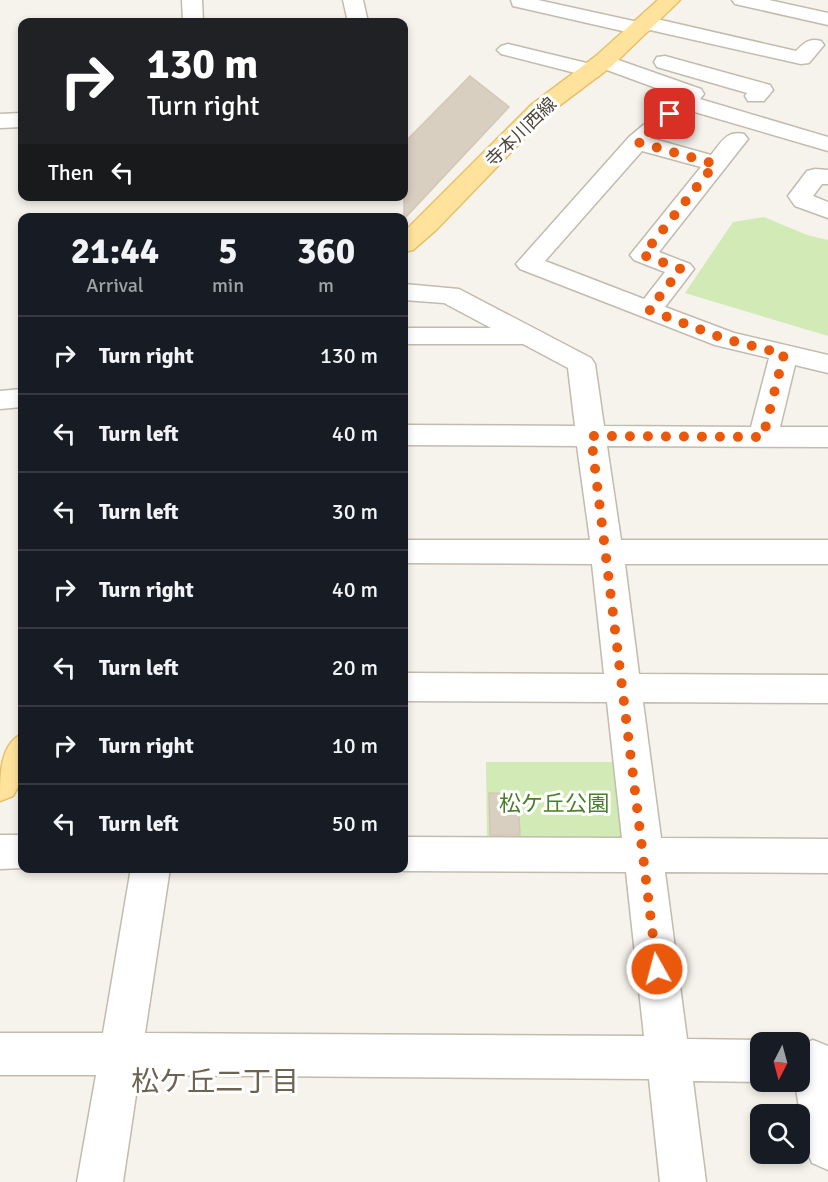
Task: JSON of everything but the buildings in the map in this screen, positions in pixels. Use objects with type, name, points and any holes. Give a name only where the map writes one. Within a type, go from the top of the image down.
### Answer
[{"type":"main road","name":"寺本川西線","points":[[408,242],[428,224],[539,110],[605,60],[670,0]]},
{"type":"main road","points":[[0,785],[18,756]]},
{"type":"street","points":[[192,0],[194,18]]},
{"type":"street","points":[[353,0],[357,18]]},
{"type":"street","points":[[742,0],[828,19]]},
{"type":"street","points":[[520,2],[644,26],[697,39],[804,55]]},
{"type":"street","points":[[508,50],[605,60],[702,74],[759,93]]},
{"type":"street","points":[[605,60],[693,94],[637,142],[529,264],[725,339],[828,364]]},
{"type":"street","points":[[686,102],[828,144]]},
{"type":"street","points":[[0,121],[18,120]]},
{"type":"street","points":[[649,310],[681,269],[643,255],[736,139]]},
{"type":"street","points":[[637,142],[715,164]]},
{"type":"street","points":[[828,177],[815,176],[800,196],[804,201],[828,211]]},
{"type":"street","points":[[408,292],[450,295],[581,364],[607,551],[683,1182]]},
{"type":"street","points":[[408,336],[528,336]]},
{"type":"street","points":[[763,437],[784,354]]},
{"type":"street","points":[[0,400],[18,398]]},
{"type":"street","points":[[408,435],[828,437]]},
{"type":"street","points":[[408,552],[828,552]]},
{"type":"street","points":[[408,687],[828,690]]},
{"type":"street","points":[[0,852],[18,852]]},
{"type":"street","points":[[408,854],[828,856]]},
{"type":"street","points":[[100,1182],[150,873]]},
{"type":"street","points":[[0,1054],[636,1056],[669,1060],[750,1060]]},
{"type":"street","points":[[814,1061],[828,1148]]},
{"type":"green space","points":[[764,217],[807,235],[828,240],[828,336],[685,293],[733,222]]},
{"type":"green space","name":"松ケ丘公園","points":[[486,762],[617,762],[627,846],[487,845]]},
{"type":"district","name":"松ケ丘二丁目","points":[[215,1082]]},
{"type":"route","points":[[657,969],[591,436],[763,437],[784,354],[725,339],[649,310],[681,269],[643,255],[715,164],[637,142],[653,126],[670,114]]}]
